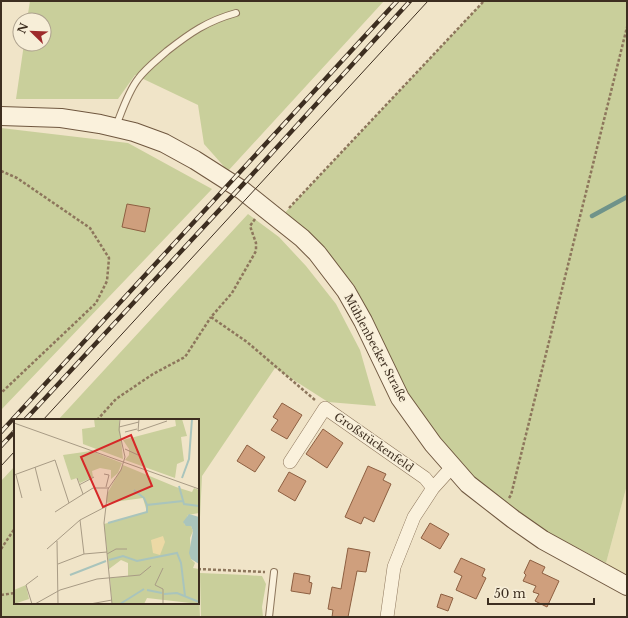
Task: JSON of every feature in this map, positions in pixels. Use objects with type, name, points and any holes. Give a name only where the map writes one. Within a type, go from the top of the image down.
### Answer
[{"type":"main road","name":"Mühlenbecker Straße","points":[[1,116],[61,118],[100,124],[134,132],[164,143],[195,160],[242,190],[302,238],[317,253],[346,291],[363,321],[400,398],[433,444],[468,484],[502,511],[543,540],[627,586]]},
{"type":"street","name":"Großstückenfeld","points":[[290,462],[325,408],[425,478],[433,488]]},
{"type":"street","points":[[387,617],[394,567],[414,518],[433,488],[452,467]]},
{"type":"lane","points":[[116,128],[126,101],[138,80],[154,62],[198,28],[220,18],[236,13]]},
{"type":"lane","points":[[269,617],[274,572]]},
{"type":"path","points":[[279,219],[484,1]]},
{"type":"path","points":[[502,511],[511,495],[627,27]]},
{"type":"path","points":[[1,171],[18,178],[90,228],[109,258],[107,281],[96,303],[1,393]]},
{"type":"path","points":[[98,419],[116,399],[153,374],[185,357],[211,317],[232,293],[256,251],[256,243],[250,226],[263,206]]},
{"type":"path","points":[[211,317],[247,342],[325,408]]},
{"type":"path","points":[[1,549],[14,530]]},
{"type":"path","points":[[199,569],[274,572]]},
{"type":"path","points":[[1,595],[14,593]]},
{"type":"shaded area","points":[[627,485],[627,581],[606,563]]},
{"type":"green space","points":[[30,1],[384,1],[228,171],[204,144],[198,105],[135,75],[118,99],[16,99],[23,52],[52,52],[52,12],[28,12]]},
{"type":"green space","points":[[484,1],[627,1],[627,485],[606,563],[548,532],[513,519],[468,484],[408,393],[354,285],[304,238],[279,219]]},
{"type":"green space","points":[[1,128],[128,143],[212,189],[1,410]]},
{"type":"green space","points":[[248,214],[279,237],[306,266],[336,304],[360,350],[376,406],[328,402],[275,368],[202,476],[199,538],[199,419],[59,419]]},
{"type":"green space","points":[[14,467],[14,604],[199,604],[199,590],[200,617],[1,617],[1,481]]},
{"type":"green space","points":[[200,573],[262,576],[266,584],[262,607],[263,617],[201,617]]},
{"type":"building","points":[[127,204],[150,208],[145,232],[122,227]]},
{"type":"building","points":[[282,403],[302,415],[287,439],[271,430],[278,420],[273,417]]},
{"type":"building","points":[[323,429],[343,443],[327,468],[306,454]]},
{"type":"building","points":[[247,445],[265,457],[255,472],[237,461]]},
{"type":"building","points":[[368,466],[386,474],[383,480],[391,484],[374,522],[364,517],[361,524],[345,517]]},
{"type":"building","points":[[289,472],[306,481],[295,501],[278,491]]},
{"type":"building","points":[[430,523],[449,534],[440,549],[421,538]]},
{"type":"building","points":[[348,548],[370,552],[366,572],[357,571],[348,617],[332,617],[333,610],[328,609],[332,587],[341,589]]},
{"type":"building","points":[[461,558],[485,569],[482,576],[486,578],[476,599],[456,590],[462,576],[454,572]]},
{"type":"building","points":[[530,560],[545,567],[542,573],[559,581],[547,607],[535,601],[539,594],[533,592],[536,586],[523,581],[526,575],[524,573]]},
{"type":"building","points":[[294,573],[310,576],[309,582],[312,583],[310,594],[291,591]]},
{"type":"building","points":[[441,594],[453,598],[448,611],[437,607]]},
{"type":"waterway","points":[[592,216],[627,197]]},
{"type":"tram line","points":[[44,419],[428,1]]},
{"type":"tram line","points":[[1,466],[14,452]]},
{"type":"railway","points":[[1,432],[397,1]]},
{"type":"railway","points":[[26,419],[410,1]]},
{"type":"railway","points":[[1,446],[14,432]]}]
